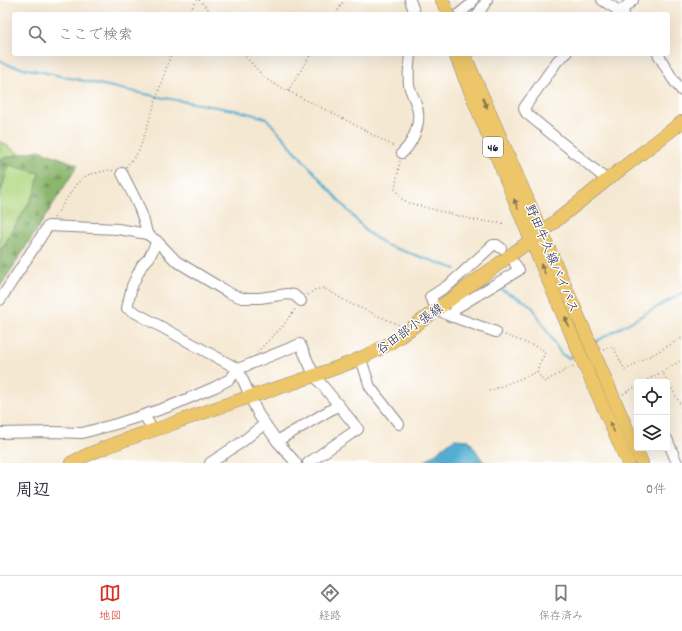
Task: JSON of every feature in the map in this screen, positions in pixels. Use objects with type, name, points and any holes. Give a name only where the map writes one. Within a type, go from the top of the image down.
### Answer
[{"type":"main road","points":[[436,0],[440,12]]},
{"type":"main road","points":[[442,0],[453,12]]},
{"type":"main road","name":"野田牛久線バイパス","points":[[457,56],[531,240],[583,344],[597,360],[642,463]]},
{"type":"main road","name":"野田牛久線バイパス","points":[[465,56],[542,232],[583,344],[585,366],[628,463]]},
{"type":"main road","name":"谷田部小張線","points":[[71,463],[86,455],[153,430],[361,359],[386,346],[542,232],[606,180],[682,122]]},
{"type":"street","points":[[410,0],[414,12]]},
{"type":"street","points":[[456,12],[471,4],[473,0]]},
{"type":"street","points":[[479,12],[487,0]]},
{"type":"street","points":[[602,0],[620,12]]},
{"type":"street","points":[[622,12],[633,0]]},
{"type":"street","points":[[402,153],[407,148],[418,124],[418,111],[410,86],[408,69],[410,56]]},
{"type":"street","points":[[563,56],[558,60],[524,108],[526,113],[606,180]]},
{"type":"street","points":[[659,56],[672,78],[682,91]]},
{"type":"street","points":[[122,173],[141,210],[145,221],[147,234]]},
{"type":"street","points":[[0,300],[48,226],[118,229],[147,234],[158,241],[176,261],[229,293],[242,298],[260,298],[287,294],[294,295],[301,301]]},
{"type":"street","points":[[158,241],[149,258],[142,265],[132,286],[127,308],[238,369],[258,414],[277,441],[296,463]]},
{"type":"street","points":[[496,332],[452,317],[437,309],[430,297],[450,284],[492,245],[497,245],[501,248]]},
{"type":"street","points":[[452,317],[456,308],[519,270],[515,264]]},
{"type":"street","points":[[0,433],[82,433],[116,424],[173,405],[215,387],[230,379],[238,369],[300,344],[314,375],[358,429],[308,463]]},
{"type":"street","points":[[361,359],[370,387],[399,424]]},
{"type":"street","points":[[277,441],[339,406]]},
{"type":"street","points":[[144,415],[153,430]]},
{"type":"street","points":[[210,463],[242,442],[265,424]]},
{"type":"street","points":[[670,446],[678,463],[682,462]]},
{"type":"path","points":[[189,12],[198,0],[211,12]]},
{"type":"path","points":[[337,12],[344,0]]},
{"type":"path","points":[[48,226],[77,183],[88,175],[109,170],[122,173],[139,151],[170,56]]},
{"type":"path","points":[[245,56],[266,79],[397,148],[402,153],[396,190],[402,199],[409,203],[474,220],[506,224]]},
{"type":"path","points":[[288,91],[310,56]]},
{"type":"path","points":[[254,355],[283,326],[301,301],[314,290],[324,288],[361,309],[397,325],[410,328]]},
{"type":"path","points":[[496,332],[542,349],[545,354],[539,364],[538,372]]},
{"type":"path","points":[[649,379],[682,360]]},
{"type":"path","points":[[662,371],[680,404],[682,412]]},
{"type":"path","points":[[621,395],[634,388]]},
{"type":"green space","points":[[0,141],[47,172],[0,252]]},
{"type":"green space","points":[[39,150],[78,165],[0,287],[0,252],[35,193],[39,173],[9,165],[0,195],[0,159]]},
{"type":"water","points":[[454,439],[469,440],[484,463],[423,463]]},
{"type":"waterway","points":[[0,60],[9,65],[159,97],[239,111],[266,118],[367,232],[386,245],[456,269]]},
{"type":"waterway","points":[[502,290],[526,302],[533,308],[561,354],[569,358],[574,354]]},
{"type":"waterway","points":[[595,342],[682,293]]}]
